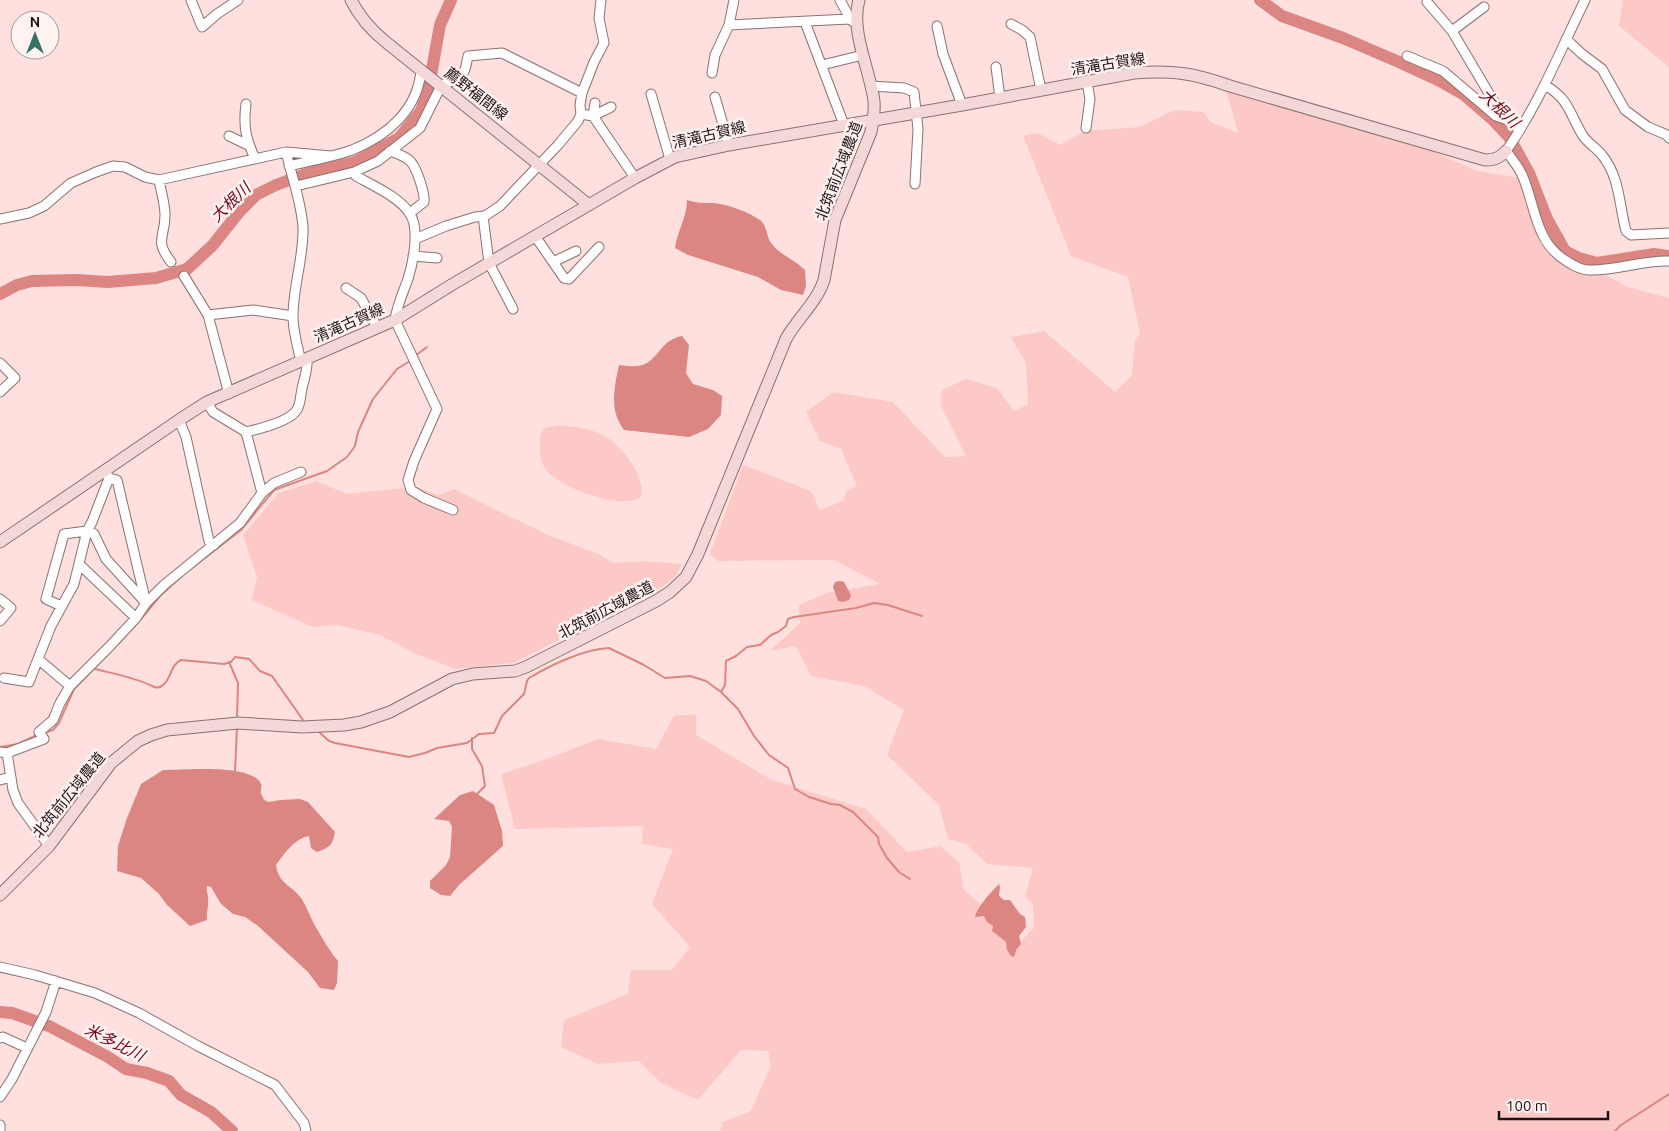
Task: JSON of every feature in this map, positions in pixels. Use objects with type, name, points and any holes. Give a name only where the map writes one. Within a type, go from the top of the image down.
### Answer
[{"type":"main road","name":"薦野福間線","points":[[351,0],[356,11],[375,33],[589,205]]},
{"type":"main road","name":"北筑前広域農道","points":[[0,895],[48,846],[111,763],[138,741],[151,735],[167,730],[238,723],[310,727],[344,725],[366,720],[390,712],[452,679],[473,674],[515,671],[535,663],[656,601],[678,585],[690,570],[698,554],[786,339],[821,289],[835,220],[871,132],[874,120],[874,102],[853,22],[859,0]]},
{"type":"main road","name":"清滝古賀線","points":[[0,542],[107,474],[178,420],[207,402],[395,320],[535,236],[670,159],[729,145],[962,105],[1134,72],[1153,71],[1199,75],[1230,86],[1485,160],[1495,160],[1506,151]]},
{"type":"street","points":[[191,0],[202,27],[238,0]]},
{"type":"street","points":[[415,239],[446,226],[483,216],[500,206],[558,146],[581,114],[582,93],[594,62],[604,43],[599,18],[601,0]]},
{"type":"street","points":[[712,73],[715,55],[729,25],[734,0]]},
{"type":"street","points":[[729,25],[853,22],[840,0]]},
{"type":"street","points":[[1585,0],[1544,85],[1520,130],[1506,151],[1522,175],[1543,238],[1550,249],[1560,258],[1574,266],[1587,270],[1613,269],[1669,261]]},
{"type":"street","points":[[1427,2],[1452,31],[1500,112],[1520,130]]},
{"type":"street","points":[[1452,31],[1484,7]]},
{"type":"street","points":[[804,22],[844,125]]},
{"type":"street","points":[[1011,24],[1030,37],[1041,90]]},
{"type":"street","points":[[937,26],[943,54],[962,105]]},
{"type":"street","points":[[1566,39],[1602,69],[1625,110],[1648,127],[1667,135],[1669,138]]},
{"type":"street","points":[[296,186],[354,172],[378,161],[420,128],[439,84],[454,82],[460,78],[464,72],[468,56],[502,53],[582,93]]},
{"type":"street","points":[[822,66],[863,55]]},
{"type":"street","points":[[1407,56],[1442,71],[1496,116],[1508,120]]},
{"type":"street","points":[[996,67],[1000,98]]},
{"type":"street","points":[[289,166],[352,150],[379,136],[397,122],[408,109],[415,96],[421,70]]},
{"type":"street","points":[[1086,128],[1090,99],[1087,82]]},
{"type":"street","points":[[1544,85],[1559,95],[1568,105],[1584,138],[1602,156],[1614,175],[1620,194],[1620,210],[1626,231],[1631,235],[1669,233]]},
{"type":"street","points":[[871,86],[904,88],[914,92],[918,129],[915,184]]},
{"type":"street","points":[[651,94],[670,159]]},
{"type":"street","points":[[715,97],[729,145]]},
{"type":"street","points":[[595,103],[593,116],[635,178]]},
{"type":"street","points":[[246,104],[243,122],[256,159]]},
{"type":"street","points":[[581,114],[593,116],[611,107]]},
{"type":"street","points":[[229,136],[250,146]]},
{"type":"street","points":[[390,150],[410,160],[424,194],[424,202],[410,213]]},
{"type":"street","points":[[0,219],[29,213],[44,206],[71,183],[113,166],[125,167],[145,177],[158,180],[286,152],[331,156]]},
{"type":"street","points":[[246,432],[263,428],[286,418],[296,411],[301,400],[302,387],[307,374],[304,360],[295,341],[293,316],[303,227],[296,186],[286,152]]},
{"type":"street","points":[[354,172],[356,176],[386,192],[410,213],[413,220],[415,239],[413,256],[408,280],[396,308],[395,320],[437,409],[414,461],[408,480],[411,490],[424,498],[453,510]]},
{"type":"street","points":[[158,180],[165,214],[160,244],[163,252],[171,262]]},
{"type":"street","points":[[483,216],[489,263],[513,309]]},
{"type":"street","points":[[535,236],[564,278],[569,279],[600,248]]},
{"type":"street","points":[[553,262],[576,251]]},
{"type":"street","points":[[413,256],[437,258]]},
{"type":"street","points":[[184,276],[208,314],[229,394]]},
{"type":"street","points":[[346,288],[361,298],[377,327]]},
{"type":"street","points":[[208,314],[253,310],[293,316]]},
{"type":"street","points":[[0,363],[15,378],[0,392]]},
{"type":"street","points":[[207,402],[213,412],[246,432],[262,493]]},
{"type":"street","points":[[178,420],[186,438],[209,541],[214,545]]},
{"type":"street","points":[[48,846],[18,803],[3,752],[44,739],[39,732],[53,720],[70,686],[136,618],[146,603],[240,523],[262,493],[274,483],[301,472]]},
{"type":"street","points":[[4,678],[29,682],[51,626],[74,584],[80,566],[87,531],[92,522],[107,474],[117,480],[146,603]]},
{"type":"street","points":[[61,606],[46,599],[64,534],[87,531],[94,534],[106,559],[146,603]]},
{"type":"street","points":[[80,566],[136,618]]},
{"type":"street","points":[[0,599],[10,608],[0,621]]},
{"type":"street","points":[[38,659],[70,686]]},
{"type":"street","points":[[0,780],[11,777]]},
{"type":"street","points":[[0,967],[95,993],[138,1013],[275,1085],[304,1123],[306,1131]]},
{"type":"street","points":[[0,1097],[12,1078],[46,1012],[56,981]]},
{"type":"street","points":[[0,1038],[3,1037],[27,1048]]},
{"type":"street","points":[[0,1125],[0,1131]]},
{"type":"shaded area","points":[[1623,0],[1669,0],[1669,67],[1619,26]]},
{"type":"shaded area","points":[[1224,82],[1427,149],[1477,171],[1527,179],[1557,249],[1628,287],[1669,298],[1669,1131],[720,1131],[723,1122],[751,1111],[771,1065],[768,1051],[741,1050],[698,1100],[661,1083],[639,1061],[598,1064],[561,1047],[564,1020],[628,994],[631,970],[672,970],[690,947],[652,904],[673,849],[642,844],[643,826],[515,829],[501,774],[598,739],[656,749],[674,716],[696,714],[696,735],[772,780],[866,809],[907,852],[941,846],[959,863],[964,890],[1008,928],[1019,943],[1034,928],[1033,905],[1025,896],[1033,868],[987,864],[966,844],[948,839],[939,805],[887,755],[904,710],[864,686],[811,676],[796,646],[770,651],[800,623],[799,605],[827,593],[880,584],[834,560],[718,561],[710,554],[743,465],[811,491],[820,510],[843,501],[847,490],[857,486],[841,449],[820,441],[806,412],[833,392],[893,402],[945,457],[966,456],[941,405],[942,390],[966,379],[997,388],[1014,411],[1028,404],[1026,363],[1011,337],[1044,331],[1115,392],[1132,375],[1135,341],[1140,333],[1128,277],[1071,256],[1023,136],[1038,133],[1060,145],[1085,131],[1139,127],[1175,110],[1204,112],[1210,122],[1238,133]]},
{"type":"shaded area","points":[[687,200],[725,205],[744,211],[760,220],[775,248],[805,270],[806,286],[803,295],[781,290],[758,277],[688,255],[675,248]]},
{"type":"shaded area","points":[[682,336],[689,345],[686,373],[693,384],[713,390],[722,396],[721,415],[708,429],[689,437],[624,430],[616,415],[614,399],[619,365],[644,365],[666,344]]},
{"type":"shaded area","points":[[558,425],[593,431],[610,439],[617,445],[636,471],[642,489],[641,497],[632,501],[620,501],[593,496],[566,485],[548,472],[542,463],[541,435],[544,428]]},
{"type":"shaded area","points":[[316,481],[347,494],[414,487],[439,495],[454,489],[548,535],[598,554],[613,563],[646,561],[682,564],[675,577],[658,590],[513,663],[456,669],[416,654],[380,635],[337,625],[313,627],[252,600],[257,577],[243,535],[279,493]]},
{"type":"shaded area","points":[[835,582],[844,582],[851,595],[849,600],[843,602],[838,601],[833,587]]},
{"type":"shaded area","points":[[163,770],[230,770],[253,776],[261,783],[261,793],[264,800],[269,802],[300,799],[308,802],[335,832],[330,845],[317,852],[311,848],[309,836],[299,840],[290,847],[276,865],[280,877],[301,898],[313,922],[338,961],[337,983],[334,990],[320,988],[308,972],[258,926],[245,917],[233,914],[221,904],[211,887],[207,886],[207,920],[190,926],[141,878],[117,871],[118,846],[141,784]]},
{"type":"shaded area","points":[[473,791],[494,805],[502,831],[503,846],[459,885],[450,896],[441,895],[430,888],[430,881],[446,865],[450,857],[452,827],[449,821],[434,819],[460,795]]},
{"type":"shaded area","points":[[999,884],[999,896],[1004,900],[1010,900],[1020,914],[1025,917],[1026,927],[1019,936],[1021,944],[1013,957],[1007,950],[1006,942],[992,931],[993,926],[987,922],[984,916],[975,917],[982,904]]},
{"type":"waterway","name":"大根川","points":[[0,294],[17,285],[32,281],[76,280],[108,282],[156,278],[187,269],[212,246],[240,211],[256,195],[308,173],[355,162],[399,138],[421,111],[428,92],[440,25],[451,0]]},
{"type":"waterway","name":"大根川","points":[[1260,0],[1282,16],[1343,38],[1399,62],[1463,94],[1492,119],[1509,137],[1529,173],[1547,219],[1565,251],[1579,258],[1597,263],[1654,254],[1669,256]]},
{"type":"waterway","points":[[415,356],[427,347]]},
{"type":"waterway","points":[[192,568],[241,530],[274,490],[327,471],[347,457],[355,446],[358,432],[373,399],[397,369],[410,361]]},
{"type":"waterway","points":[[119,643],[160,596],[182,576]]},
{"type":"waterway","points":[[721,692],[725,685],[726,661],[747,647],[760,645],[771,635],[786,626],[788,619],[856,608],[874,603],[888,605],[922,616]]},
{"type":"waterway","points":[[319,732],[329,741],[335,743],[409,757],[437,748],[467,743],[479,734],[494,733],[502,716],[524,694],[529,678],[557,663],[589,651],[609,648],[644,665],[665,678],[690,676],[706,681],[721,692],[738,709],[754,736],[769,755],[788,768],[795,789],[809,797],[840,805],[853,812],[878,837],[879,844],[887,858],[899,872],[910,879]]},
{"type":"waterway","points":[[44,733],[53,730],[59,723],[74,689],[112,650]]},
{"type":"waterway","points":[[95,669],[158,687],[166,682],[177,662],[181,660],[224,664],[231,662],[235,657],[249,659],[260,671],[272,676],[303,720]]},
{"type":"waterway","points":[[229,662],[238,683],[237,719]]},
{"type":"waterway","points":[[235,772],[237,727]]},
{"type":"waterway","points":[[0,747],[18,744],[37,735]]},
{"type":"waterway","points":[[472,738],[472,749],[482,766],[485,786],[477,794]]},
{"type":"waterway","name":"米多比川","points":[[0,1012],[12,1013],[49,1026],[108,1057],[126,1069],[147,1073],[169,1081],[181,1095],[211,1112],[232,1131]]},
{"type":"waterway","points":[[1615,1131],[1621,1125],[1669,1094]]}]
